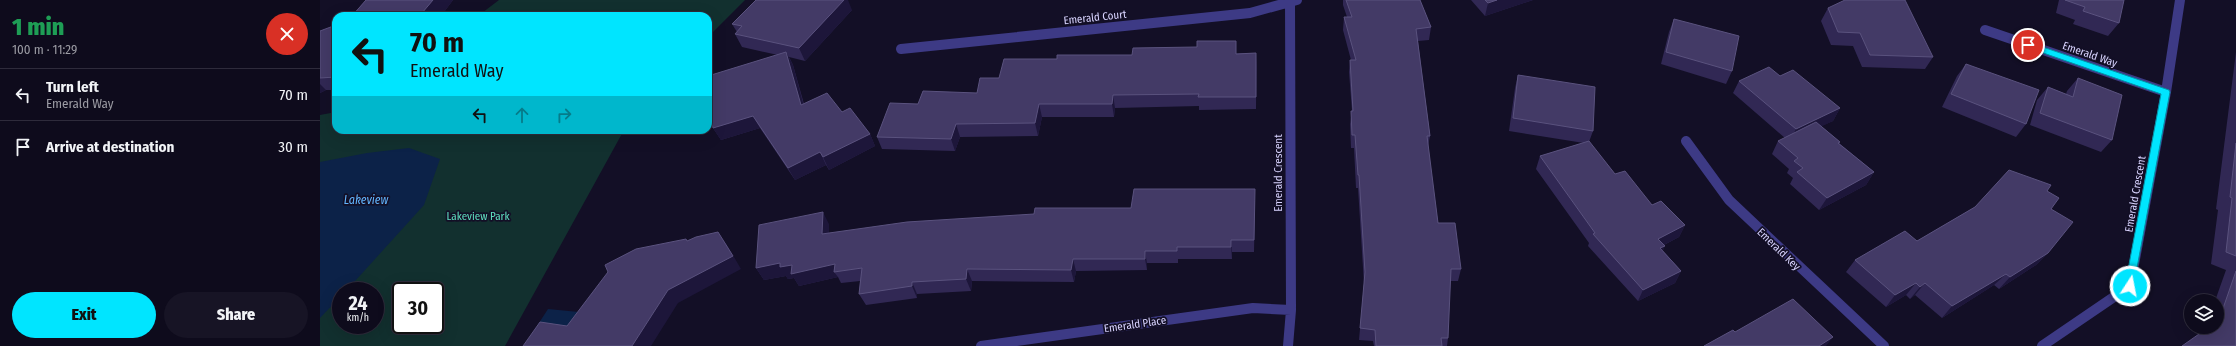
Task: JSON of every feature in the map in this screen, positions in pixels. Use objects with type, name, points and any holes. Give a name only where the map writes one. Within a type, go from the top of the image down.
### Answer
[{"type":"street","name":"Emerald Crescent","points":[[2042,346],[2130,286],[2166,92],[2180,0]]},
{"type":"street","name":"Emerald Crescent","points":[[1288,346],[1291,310],[1293,1]]},
{"type":"street","name":"Emerald Court","points":[[901,50],[1250,13],[1293,1]]},
{"type":"street","name":"Emerald Way","points":[[1985,30],[2166,92]]},
{"type":"street","name":"Emerald Key","points":[[1686,142],[1729,200],[1884,346]]},
{"type":"street","name":"Emerald Place","points":[[980,346],[1253,308],[1291,310]]},
{"type":"green space","points":[[499,0],[745,0],[712,33],[712,12],[483,12]]},
{"type":"green space","name":"Lakeview Park","points":[[332,113],[332,134],[622,134],[505,346],[320,346],[320,115]]},
{"type":"water","name":"Lakeview","points":[[409,148],[440,159],[424,205],[354,282],[332,282],[332,305],[320,318],[320,162],[367,153]]},
{"type":"water","points":[[548,309],[589,313],[577,330],[537,326]]},
{"type":"building","points":[[366,0],[433,0],[423,12],[356,12]]},
{"type":"building","points":[[756,0],[844,0],[799,48],[735,34],[742,26],[732,24]]},
{"type":"building","points":[[1346,0],[1420,0],[1431,27],[1416,29],[1430,136],[1427,136],[1438,223],[1455,223],[1461,269],[1451,269],[1448,338],[1441,338],[1442,346],[1376,346],[1375,330],[1360,328],[1365,272],[1359,175],[1355,135],[1352,135],[1351,111],[1353,111],[1350,60],[1356,60],[1344,17],[1352,17]]},
{"type":"building","points":[[1485,0],[1497,0],[1488,3]]},
{"type":"building","points":[[1845,0],[1905,0],[1933,57],[1870,55],[1860,33],[1838,32],[1828,8]]},
{"type":"building","points":[[2065,0],[2124,0],[2119,23],[2083,11],[2085,7]]},
{"type":"building","points":[[1674,19],[1739,36],[1732,71],[1666,52]]},
{"type":"building","points":[[332,26],[332,77],[320,78],[320,31]]},
{"type":"building","points":[[1197,41],[1236,41],[1236,54],[1256,53],[1256,97],[1198,97],[1199,94],[1113,95],[1112,104],[1039,104],[1035,123],[956,124],[951,139],[877,137],[890,103],[918,104],[923,91],[977,93],[980,78],[999,78],[1004,59],[1057,59],[1057,55],[1132,55],[1133,48],[1197,47]]},
{"type":"building","points":[[786,52],[801,105],[827,93],[842,112],[850,108],[870,134],[823,157],[820,152],[788,168],[753,116],[713,128],[712,75]]},
{"type":"building","points":[[1966,64],[2039,90],[2026,124],[1951,94]]},
{"type":"building","points":[[1769,67],[1780,76],[1793,70],[1840,108],[1796,129],[1739,81]]},
{"type":"building","points":[[1518,75],[1595,87],[1593,131],[1513,118]]},
{"type":"building","points":[[2078,78],[2122,95],[2112,140],[2040,113],[2048,87],[2073,97]]},
{"type":"building","points":[[1816,122],[1840,142],[1838,143],[1874,172],[1827,198],[1797,172],[1803,168],[1794,161],[1798,158],[1778,141]]},
{"type":"building","points":[[1589,141],[1615,174],[1625,171],[1652,205],[1661,201],[1685,225],[1658,239],[1665,246],[1660,248],[1681,271],[1643,290],[1593,234],[1595,233],[1540,156]]},
{"type":"building","points":[[2236,143],[2236,256],[2226,252]]},
{"type":"building","points":[[2009,170],[2051,185],[2047,191],[2059,198],[2051,209],[2073,222],[2048,253],[2010,277],[2006,274],[1952,306],[1925,283],[1920,287],[1916,283],[1895,295],[1855,260],[1905,231],[1917,241],[1975,207]]},
{"type":"building","points":[[1134,189],[1255,189],[1254,240],[1231,240],[1231,247],[1177,247],[1177,251],[1145,251],[1145,259],[1073,259],[1071,270],[967,269],[966,279],[912,282],[912,286],[859,294],[862,268],[834,272],[835,264],[791,274],[792,265],[780,267],[780,263],[756,268],[759,225],[823,212],[822,234],[907,222],[1034,214],[1035,208],[1131,208]]},
{"type":"building","points":[[718,232],[733,256],[668,290],[632,346],[523,346],[540,322],[567,326],[608,272],[605,265],[636,249],[686,239],[687,241],[696,237]]},
{"type":"building","points":[[2236,271],[2236,346],[2182,346],[2199,334],[2224,334],[2224,306]]},
{"type":"building","points":[[1793,299],[1833,337],[1819,346],[1704,346],[1733,330],[1735,332]]},
{"type":"route","points":[[2028,45],[2166,92],[2130,286]]}]
